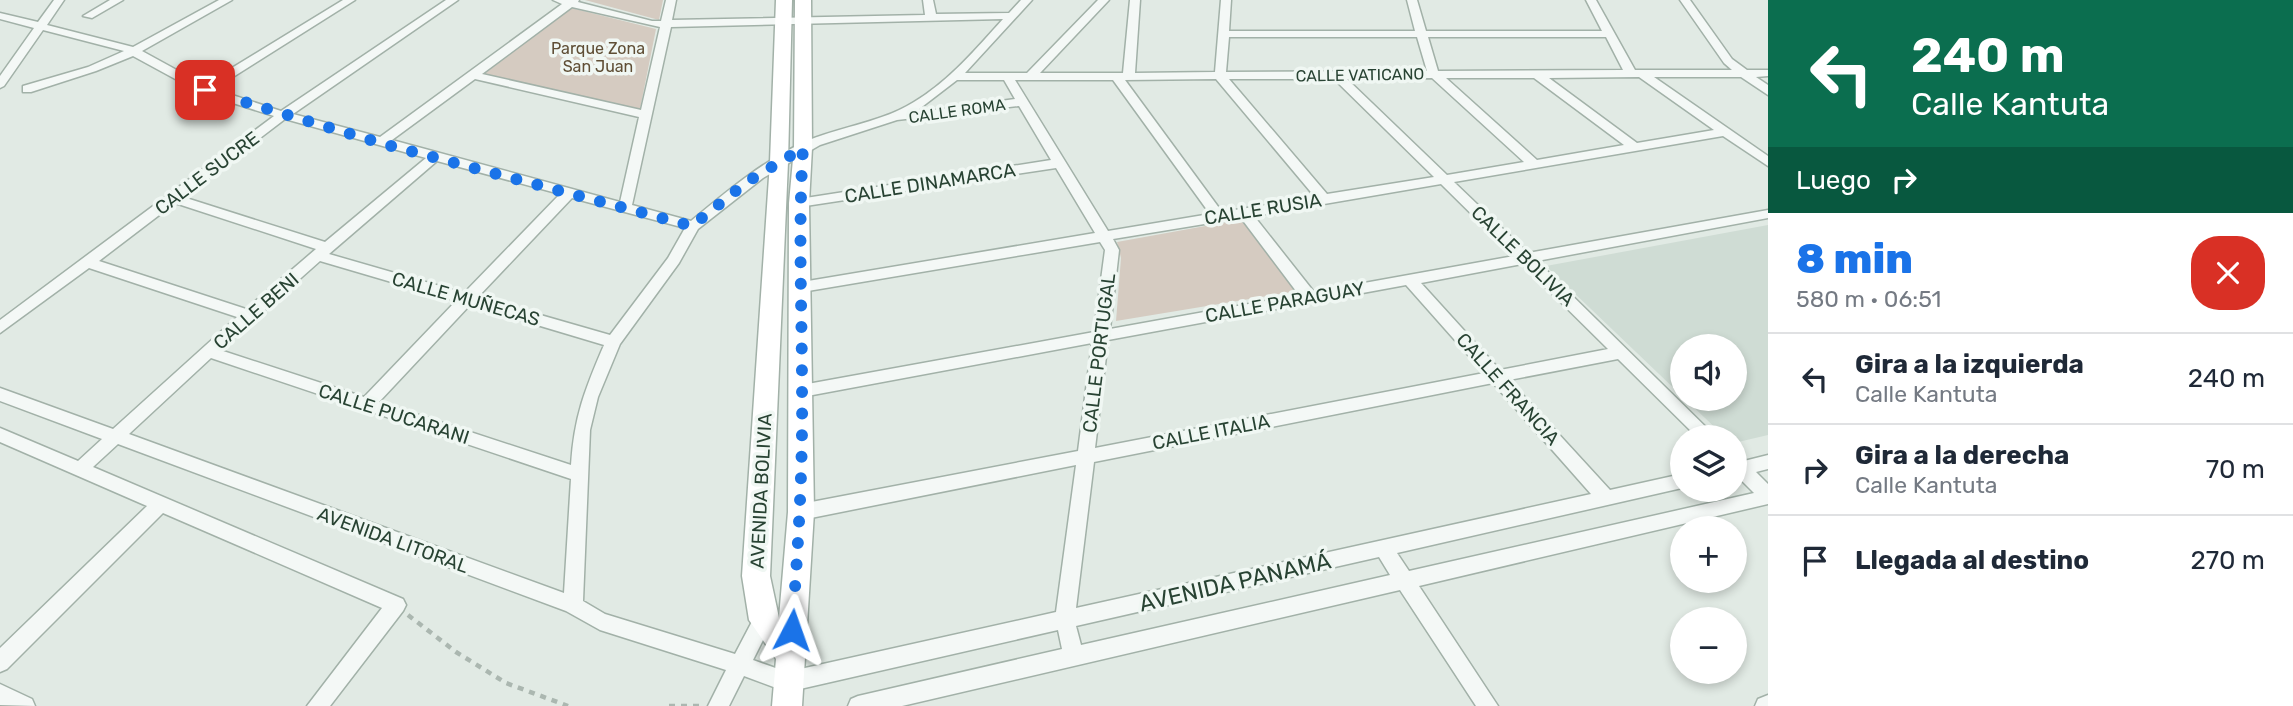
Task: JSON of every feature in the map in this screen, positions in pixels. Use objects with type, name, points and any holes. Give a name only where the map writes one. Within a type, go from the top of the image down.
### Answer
[{"type":"street","points":[[0,84],[59,0]]},
{"type":"street","points":[[88,16],[118,0]]},
{"type":"street","points":[[27,89],[92,69],[132,52],[227,0]]},
{"type":"street","points":[[321,0],[346,2]]},
{"type":"street","name":"CALLE SUCRE","points":[[0,328],[283,115],[453,0]]},
{"type":"street","points":[[625,208],[671,0]]},
{"type":"street","points":[[928,0],[931,19]]},
{"type":"street","points":[[572,605],[582,430],[590,397],[613,342],[674,260],[692,226],[747,182],[803,148],[893,119],[921,104],[953,77],[1027,0]]},
{"type":"street","points":[[1031,76],[1104,0]]},
{"type":"street","points":[[1226,0],[1220,76],[1324,199]]},
{"type":"street","points":[[1412,0],[1433,73],[1534,164]]},
{"type":"street","points":[[1591,0],[1608,34],[1634,72],[1768,162]]},
{"type":"street","points":[[1685,0],[1728,61],[1740,73],[1768,91]]},
{"type":"street","points":[[380,143],[567,1],[652,24],[793,10],[931,19],[1012,16]]},
{"type":"street","points":[[205,90],[346,2]]},
{"type":"street","points":[[1131,2],[1122,76],[1218,216]]},
{"type":"street","name":"AVENIDA BOLIVIA","points":[[788,681],[801,512],[802,391],[799,203],[803,148],[793,10]]},
{"type":"street","name":"AVENIDA BOLIVIA","points":[[788,681],[763,620],[756,576],[779,162],[793,10]]},
{"type":"street","points":[[0,16],[110,43],[205,90],[283,115],[692,226]]},
{"type":"street","points":[[1224,34],[1608,34]]},
{"type":"street","name":"CALLE VATICANO","points":[[953,77],[1634,72],[1768,74]]},
{"type":"street","points":[[1535,73],[1635,147]]},
{"type":"street","points":[[473,75],[646,115]]},
{"type":"street","name":"CALLE BOLIVIA","points":[[1337,75],[1696,425]]},
{"type":"street","name":"CALLE PORTUGAL","points":[[1007,76],[1112,250],[1065,620],[1074,656]]},
{"type":"street","name":"CALLE ROMA","points":[[893,119],[1021,102]]},
{"type":"street","name":"CALLE RUSIA","points":[[802,287],[1725,132]]},
{"type":"street","name":"CALLE BENI","points":[[80,469],[248,316],[434,157]]},
{"type":"street","name":"CALLE DINAMARCA","points":[[799,203],[1060,163]]},
{"type":"street","points":[[366,405],[568,194]]},
{"type":"street","name":"CALLE MUÑECAS","points":[[173,198],[323,252],[613,342]]},
{"type":"street","points":[[1244,212],[1310,298]]},
{"type":"street","name":"CALLE PARAGUAY","points":[[802,391],[1768,214]]},
{"type":"street","points":[[86,262],[248,316]]},
{"type":"street","name":"CALLE FRANCIA","points":[[1409,279],[1606,498]]},
{"type":"street","name":"CALLE PUCARANI","points":[[209,352],[579,475]]},
{"type":"street","name":"CALLE ITALIA","points":[[801,512],[1622,352]]},
{"type":"street","name":"AVENIDA LITORAL","points":[[0,394],[572,605],[600,621],[788,681]]},
{"type":"street","points":[[2,438],[396,605],[317,706]]},
{"type":"street","points":[[1747,465],[1768,462]]},
{"type":"street","points":[[1747,477],[1768,496]]},
{"type":"street","name":"AVENIDA PANAMÁ","points":[[788,681],[1670,484]]},
{"type":"street","points":[[858,706],[1768,496]]},
{"type":"street","points":[[0,662],[159,506]]},
{"type":"street","points":[[1383,548],[1488,706]]},
{"type":"street","points":[[718,706],[763,620]]},
{"type":"street","points":[[0,694],[25,706]]},
{"type":"path","points":[[396,605],[456,652],[506,683],[568,706]]},
{"type":"path","points":[[669,706],[699,706]]},
{"type":"shaded area","points":[[1768,225],[1768,435],[1747,440],[1747,425],[1712,425],[1698,411],[1747,411],[1747,334],[1670,334],[1670,385],[1546,266]]},
{"type":"green space","name":"Parque Zona San Juan","points":[[585,0],[663,0],[659,20]]},
{"type":"green space","name":"Parque Zona San Juan","points":[[571,8],[656,29],[640,109],[484,74]]},
{"type":"green space","points":[[1244,219],[1298,291],[1116,321],[1121,258],[1117,242]]},
{"type":"route","points":[[205,90],[380,143],[692,226],[747,182],[803,148],[799,203],[802,287],[801,512],[792,630]]}]
